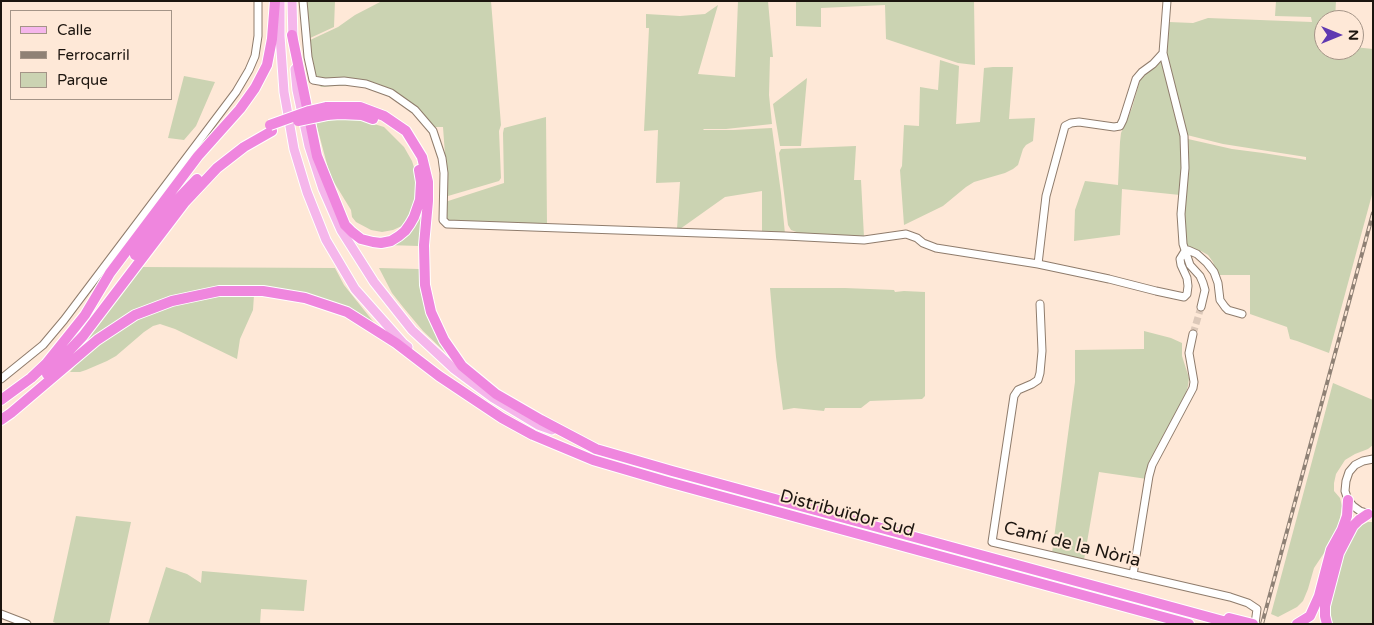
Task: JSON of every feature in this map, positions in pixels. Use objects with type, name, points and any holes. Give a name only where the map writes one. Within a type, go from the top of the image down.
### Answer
[{"type":"highway","points":[[45,365],[85,315],[110,273],[192,164],[240,109],[255,88],[267,65],[272,39],[275,1]]},
{"type":"highway","points":[[1,400],[45,365],[74,335],[178,199],[211,165],[240,141],[271,128],[309,111],[362,115],[382,122],[399,134],[417,160],[421,182],[420,200],[406,231],[391,240],[381,243],[361,239],[345,225],[317,156],[292,35]]},
{"type":"highway","name":"Distribuïdor Sud","points":[[327,111],[360,107],[384,116],[406,130],[422,157],[428,182],[424,245],[425,285],[431,312],[444,340],[462,366],[496,394],[541,420],[596,449],[1234,624]]},
{"type":"highway","points":[[1,414],[39,382],[83,336],[185,202],[217,168],[271,128]]},
{"type":"highway","name":"Distribuïdor Sud","points":[[1,420],[97,340],[135,315],[172,301],[220,291],[262,291],[305,298],[347,312],[502,418],[532,435],[593,460],[687,488],[1189,624]]},
{"type":"highway","points":[[1297,624],[1310,616],[1319,596],[1331,550],[1347,516],[1348,500]]},
{"type":"highway","points":[[1327,624],[1325,606],[1339,553],[1353,526],[1370,514]]},
{"type":"highway","points":[[1148,600],[1255,621]]},
{"type":"highway","points":[[1153,614],[1174,624]]},
{"type":"main road","points":[[280,1],[280,36],[284,92],[294,149],[307,192],[326,240],[355,289],[403,343],[502,418]]},
{"type":"main road","points":[[292,1],[292,35],[297,90],[309,146],[323,189],[341,230],[374,282],[412,330],[454,369],[493,398],[538,425],[596,449]]},
{"type":"street","points":[[1,379],[42,345],[64,320],[236,92],[249,70],[254,56],[258,36],[258,1]]},
{"type":"street","points":[[302,1],[308,57],[313,80],[325,82],[344,80],[366,84],[391,93],[415,110],[433,130],[442,158],[444,173],[442,220],[447,224],[864,240],[906,234],[936,248],[1038,264],[1184,297],[1187,294],[1188,286],[1180,259],[1185,251]]},
{"type":"street","points":[[1167,1],[1163,53],[1184,136],[1185,168],[1181,214],[1183,244],[1190,264],[1203,283],[1205,290],[1202,307]]},
{"type":"street","points":[[1038,264],[1046,196],[1065,126],[1079,122],[1114,127],[1120,126],[1136,79],[1163,53]]},
{"type":"street","points":[[1185,251],[1192,251],[1207,263],[1214,272],[1222,303],[1228,310],[1242,314]]},
{"type":"street","name":"Camí de la Nòria","points":[[1040,304],[1042,351],[1040,373],[1038,380],[1018,390],[1014,396],[992,542],[1230,597],[1248,603],[1257,609],[1255,621]]},
{"type":"street","points":[[1133,575],[1152,465],[1193,388],[1194,382],[1188,353],[1193,334]]},
{"type":"street","points":[[1370,514],[1360,511],[1353,506],[1348,500],[1345,491],[1349,472],[1355,465],[1373,459]]},
{"type":"street","points":[[1,614],[26,624]]},
{"type":"green space","points":[[306,1],[335,1],[334,27],[308,39]]},
{"type":"green space","points":[[382,1],[491,1],[501,125],[499,131],[501,178],[499,181],[448,196],[443,127],[427,127],[406,106],[390,96],[365,87],[352,85],[321,87],[315,81],[308,41],[338,27],[355,15]]},
{"type":"green space","points":[[738,1],[768,1],[773,57],[770,57],[769,95],[772,124],[703,130],[772,128],[785,234],[762,233],[762,191],[725,197],[680,229],[677,229],[680,182],[656,183],[658,130],[644,131],[649,28],[646,28],[646,14],[680,16],[705,14],[718,5],[698,74],[735,77]]},
{"type":"green space","points":[[796,1],[974,1],[975,65],[958,63],[886,39],[885,5],[821,8],[821,27],[796,26]]},
{"type":"green space","points":[[1276,1],[1336,1],[1336,10],[1314,10],[1314,60],[1364,60],[1364,48],[1373,49],[1373,191],[1329,353],[1290,339],[1287,327],[1250,314],[1250,275],[1217,275],[1213,262],[1208,255],[1187,247],[1185,211],[1189,154],[1188,139],[1232,149],[1306,160],[1306,157],[1223,144],[1187,135],[1166,54],[1169,22],[1193,23],[1208,18],[1312,22],[1311,17],[1275,16]]},
{"type":"green space","points":[[1161,59],[1182,138],[1183,154],[1180,195],[1122,189],[1120,235],[1074,241],[1075,210],[1085,181],[1118,185],[1121,133],[1132,108],[1140,80]]},
{"type":"green space","points":[[940,60],[959,66],[956,124],[980,122],[984,68],[1013,67],[1009,119],[1035,118],[1033,141],[1023,149],[1018,165],[1013,169],[974,182],[943,206],[904,225],[900,170],[902,166],[904,125],[919,126],[920,87],[938,90]]},
{"type":"green space","points":[[184,76],[215,82],[196,126],[184,140],[168,138]]},
{"type":"green space","points":[[807,78],[801,146],[780,146],[773,104]]},
{"type":"green space","points":[[546,117],[547,225],[441,223],[445,202],[504,183],[504,128]]},
{"type":"green space","points":[[336,119],[358,119],[384,127],[404,147],[412,161],[417,177],[417,192],[410,218],[404,225],[382,232],[371,230],[356,222],[352,217],[351,210],[332,179],[316,123]]},
{"type":"green space","points":[[856,146],[854,180],[861,180],[864,237],[799,233],[791,230],[788,225],[779,153],[781,149]]},
{"type":"green space","points":[[423,210],[419,246],[386,245],[410,233]]},
{"type":"green space","points":[[140,267],[335,268],[344,285],[376,325],[354,313],[239,287],[128,314],[77,347]]},
{"type":"green space","points":[[379,268],[419,269],[420,289],[424,305],[434,331],[448,355],[423,331],[403,307],[392,293]]},
{"type":"green space","points":[[770,288],[845,288],[925,292],[925,396],[922,399],[870,401],[861,408],[825,408],[824,411],[794,408],[783,410]]},
{"type":"green space","points":[[254,295],[253,310],[240,339],[237,359],[175,329],[160,324],[144,332],[116,356],[107,361],[80,372],[70,372],[88,351],[133,321],[169,305],[219,296]]},
{"type":"green space","points":[[1144,331],[1182,343],[1182,356],[1189,378],[1185,396],[1147,479],[1099,472],[1084,560],[1052,553],[1075,382],[1075,350],[1144,349]]},
{"type":"green space","points":[[1333,383],[1373,400],[1373,445],[1345,460],[1336,474],[1334,491],[1340,498],[1342,506],[1339,524],[1326,550],[1314,568],[1303,601],[1297,607],[1278,617],[1271,614]]},
{"type":"green space","points":[[76,516],[131,522],[109,624],[58,624],[53,622]]},
{"type":"green space","points":[[1373,522],[1373,624],[1333,624],[1329,612],[1339,566],[1349,539],[1360,526]]},
{"type":"green space","points":[[166,567],[187,574],[201,583],[202,571],[307,580],[304,611],[261,609],[260,624],[148,624]]},
{"type":"tunnel","points":[[1193,334],[1201,307]]},
{"type":"railway","points":[[1262,624],[1373,213]]}]
